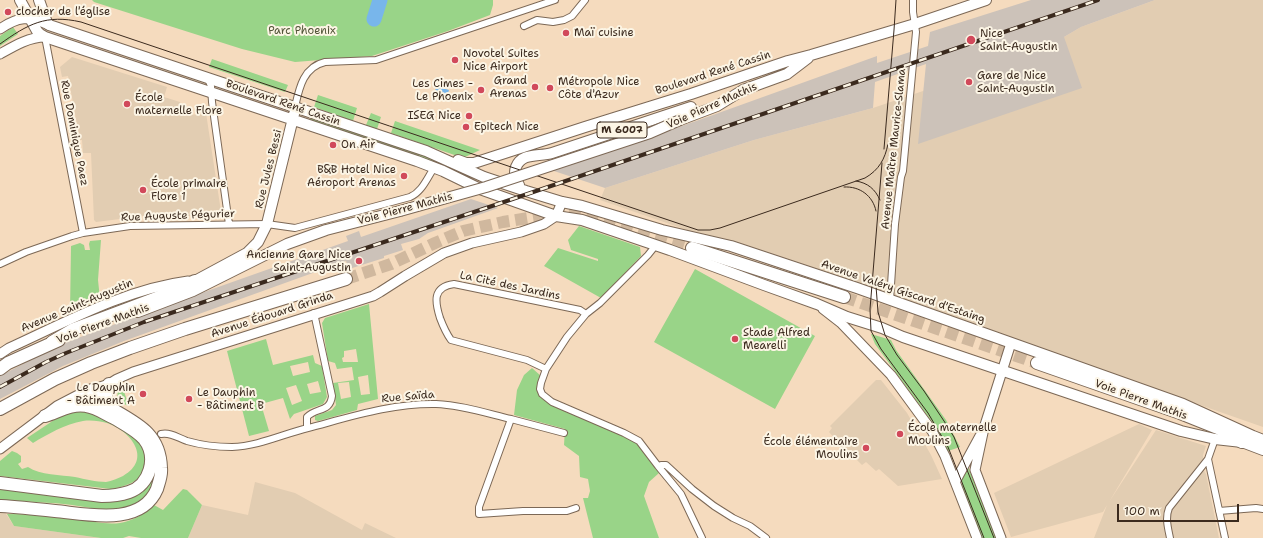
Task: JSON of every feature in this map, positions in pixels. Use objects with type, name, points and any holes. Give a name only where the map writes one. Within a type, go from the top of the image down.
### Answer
[{"type":"highway","points":[[692,248],[844,297]]},
{"type":"highway","points":[[0,409],[55,379],[130,348],[346,279]]},
{"type":"highway","points":[[52,342],[74,329],[160,297],[195,281]]},
{"type":"highway","name":"Voie Pierre Mathis","points":[[4,366],[52,342],[138,312]]},
{"type":"highway","name":"Voie Pierre Mathis","points":[[1037,363],[1180,413],[1220,429],[1242,442]]},
{"type":"highway","points":[[1,506],[98,515],[116,515],[132,512],[144,506],[154,495],[160,480],[161,469],[157,447],[145,429],[109,406],[106,397],[109,384]]},
{"type":"highway","points":[[92,390],[106,397]]},
{"type":"highway","points":[[0,483],[102,496],[118,495],[130,492],[141,485],[146,478],[150,470],[152,458],[144,439],[132,429],[99,410],[85,406],[72,406],[45,416]]},
{"type":"main road","points":[[20,0],[38,32],[46,37]]},
{"type":"main road","points":[[39,0],[49,25],[46,37]]},
{"type":"main road","name":"Boulevard René Cassin","points":[[30,18],[426,151],[448,156],[466,163],[474,163],[691,94],[788,61],[915,24],[986,0]]},
{"type":"main road","points":[[0,29],[17,20],[30,18]]},
{"type":"main road","points":[[0,54],[24,42],[46,37]]},
{"type":"main road","name":"Boulevard René Cassin","points":[[46,37],[293,119],[443,171],[472,185],[556,216]]},
{"type":"main road","name":"Voie Pierre Mathis","points":[[138,312],[193,291],[288,244],[326,230],[486,187],[650,133],[717,106],[743,90],[787,74],[812,55]]},
{"type":"main road","name":"M 6007","points":[[526,191],[519,185],[516,179],[515,171],[519,161],[522,158],[527,156],[546,155],[691,107]]},
{"type":"main road","name":"Rue Jules Bessi","points":[[267,224],[296,108]]},
{"type":"main road","name":"Boulevard René Cassin","points":[[426,151],[484,177],[526,191]]},
{"type":"main road","name":"Avenue Valéry Giscard d'Estaing","points":[[526,191],[662,230],[731,246],[890,300],[1183,404],[1263,440]]},
{"type":"main road","points":[[562,202],[556,216],[582,220],[656,245],[817,304],[860,322],[882,328],[904,337],[1181,431],[1214,439],[1242,442],[1263,450]]},
{"type":"main road","name":"Avenue Édouard Grinda","points":[[0,449],[57,406],[82,393],[109,384],[117,378],[380,292],[444,253],[472,243],[521,232],[544,224],[556,216]]},
{"type":"main road","name":"Avenue Saint-Augustin","points":[[0,354],[98,308],[138,293],[168,284],[195,281],[247,253],[258,242],[267,224]]},
{"type":"main road","points":[[656,245],[662,230]]},
{"type":"main road","points":[[817,304],[841,323],[890,375],[932,432],[945,456],[977,538]]},
{"type":"main road","points":[[1001,538],[975,470],[984,428],[1011,343]]},
{"type":"main road","points":[[955,482],[984,428]]},
{"type":"street","points":[[296,108],[298,94],[304,76],[318,64],[325,62],[376,60],[555,0]]},
{"type":"street","points":[[524,26],[537,20],[553,22],[564,20],[572,16],[586,0]]},
{"type":"street","name":"Avenue Maître Maurice-Slama","points":[[890,300],[895,224],[903,171],[916,32],[913,0]]},
{"type":"street","name":"Rue Dominique Paez","points":[[46,37],[83,233]]},
{"type":"street","points":[[208,79],[211,86],[229,224]]},
{"type":"street","points":[[267,224],[295,228],[410,197],[416,194],[434,168]]},
{"type":"street","name":"Rue Auguste Pégurier","points":[[0,264],[26,252],[83,233],[130,226],[267,224]]},
{"type":"street","points":[[656,245],[648,255],[586,314],[567,337],[546,369],[540,389],[542,394],[552,402],[639,441],[681,494],[702,538]]},
{"type":"street","name":"La Cité des Jardins","points":[[546,369],[521,359],[452,340],[446,333],[437,306],[436,297],[440,289],[447,285],[454,284],[580,310],[586,314]]},
{"type":"street","points":[[307,428],[307,417],[310,414],[327,407],[331,402],[332,396],[314,313]]},
{"type":"street","name":"Rue Saïda","points":[[162,434],[167,433],[206,445],[232,447],[254,444],[307,428],[382,409],[399,406],[436,404],[452,405],[564,433]]},
{"type":"street","points":[[511,419],[479,507],[480,514],[523,511],[567,511],[576,508]]},
{"type":"street","points":[[1170,538],[1166,520],[1169,508],[1208,459],[1214,439]]},
{"type":"street","points":[[1208,459],[1225,538]]},
{"type":"street","points":[[658,466],[666,465],[692,489],[714,506],[733,518],[750,526],[766,538]]},
{"type":"street","points":[[1219,511],[1256,508],[1263,509]]},
{"type":"shaded area","points":[[1031,0],[1155,0],[1081,27],[1064,37],[1082,88],[918,144],[926,64],[875,82],[873,108],[754,140],[605,188],[551,170],[699,120],[877,56],[877,63],[928,46],[930,32]]},
{"type":"shaded area","points":[[1155,0],[1263,0],[1263,427],[728,240],[693,232],[600,200],[605,188],[754,140],[873,108],[923,91],[1064,37],[1081,27]]},
{"type":"shaded area","points":[[72,57],[167,87],[164,97],[180,102],[183,116],[206,113],[221,212],[217,216],[144,216],[96,222],[94,220],[91,153],[83,153],[82,140],[80,140],[68,76],[62,77],[60,67]]},
{"type":"shaded area","points":[[471,199],[498,208],[428,233],[419,239],[401,244],[403,250],[384,256],[384,258],[349,269],[346,261],[124,341],[63,366],[0,399],[0,376],[59,345],[348,241],[346,236],[359,231],[361,237]]},
{"type":"shaded area","points":[[876,380],[881,380],[907,413],[931,455],[942,479],[898,486],[879,469],[876,471],[866,462],[862,465],[851,454],[849,455],[836,443],[837,441],[829,432],[832,428],[830,426]]},
{"type":"shaded area","points":[[1139,424],[1152,430],[1109,502],[1156,430],[1206,446],[1203,455],[1203,469],[1206,474],[1219,538],[1094,538],[1107,505],[1103,512],[1011,537],[994,493]]},
{"type":"shaded area","points":[[255,482],[295,493],[362,530],[365,523],[396,538],[188,538],[202,505],[248,515]]},
{"type":"shaded area","points":[[0,505],[14,526],[101,538],[0,538]]},
{"type":"green space","name":"Parc Phoenix","points":[[92,0],[493,0],[493,5],[490,15],[448,31],[372,56],[295,62],[242,49],[94,2]]},
{"type":"green space","points":[[13,27],[18,34],[0,46],[0,36]]},
{"type":"green space","points":[[212,59],[288,85],[285,92],[209,67]]},
{"type":"green space","points":[[318,95],[357,108],[353,121],[314,107]]},
{"type":"green space","points":[[371,113],[381,117],[377,129],[366,125]]},
{"type":"green space","points":[[311,117],[427,157],[464,173],[464,176],[309,121]]},
{"type":"green space","points":[[395,121],[480,150],[463,158],[391,133]]},
{"type":"green space","points":[[579,226],[640,247],[641,256],[601,298],[544,266],[558,248],[598,261],[598,259],[571,250],[568,240]]},
{"type":"green space","points":[[101,240],[98,280],[100,299],[70,312],[71,246],[80,243],[84,245],[85,250],[90,250],[90,241]]},
{"type":"green space","name":"Stade Alfred Mearelli","points":[[695,269],[815,336],[775,409],[654,342]]},
{"type":"green space","points":[[369,304],[378,399],[358,404],[357,410],[318,421],[315,420],[315,416],[332,410],[336,405],[333,383],[354,380],[352,367],[337,369],[335,363],[328,361],[322,323],[325,318]],"holes":[[[356,349],[358,362],[343,362],[342,358],[344,357],[344,351]],[[368,375],[370,394],[361,395],[358,377]],[[349,382],[351,397],[341,399],[338,383]]]},
{"type":"green space","points":[[871,334],[891,340],[896,350],[946,420],[960,447],[948,451],[933,423],[875,344]]},
{"type":"green space","points":[[266,339],[273,365],[313,355],[315,363],[322,366],[327,397],[323,404],[294,414],[290,419],[283,398],[261,404],[269,431],[249,436],[227,351]],"holes":[[[308,362],[310,372],[293,376],[290,366]],[[318,381],[321,392],[310,394],[307,384]],[[296,385],[302,401],[292,405],[286,388]]]},
{"type":"green space","points":[[532,368],[541,376],[538,390],[551,403],[637,443],[659,473],[649,482],[644,496],[659,538],[593,538],[583,498],[588,498],[590,491],[588,479],[580,477],[579,456],[564,445],[565,429],[514,415],[517,390],[524,375]]},
{"type":"green space","points":[[122,386],[129,406],[121,403],[117,399],[118,390]]},
{"type":"green space","points":[[73,411],[89,412],[129,432],[146,450],[146,466],[141,476],[127,485],[111,489],[0,476],[0,461],[12,451],[21,456],[21,462],[18,464],[22,469],[28,467],[38,472],[94,481],[110,481],[123,476],[132,469],[137,462],[135,446],[124,432],[107,423],[95,421],[76,422],[63,427],[33,443],[27,438],[63,414]]},
{"type":"green space","points":[[967,464],[996,538],[982,538],[962,486],[962,476]]},
{"type":"green space","points":[[156,470],[153,486],[145,498],[136,504],[116,510],[105,510],[56,503],[0,500],[0,486],[118,501],[133,497],[147,486]]},
{"type":"green space","points":[[183,489],[187,490],[202,505],[188,538],[141,538],[129,536],[123,538],[101,538],[14,526],[7,514],[51,516],[104,523],[120,523],[138,517],[154,505],[163,510]]},
{"type":"water","points":[[436,86],[449,90],[447,96],[435,92]]},
{"type":"waterway","points":[[374,19],[380,0]]},
{"type":"tunnel","points":[[346,279],[391,264],[463,231],[503,222],[566,213],[595,217],[692,248]]},
{"type":"tunnel","points":[[844,297],[1037,363]]},
{"type":"tram line","points":[[884,149],[896,0]]},
{"type":"tram line","points":[[0,44],[20,31],[38,22],[58,19],[81,22],[698,230],[720,228],[865,178],[881,164],[888,144]]},
{"type":"tram line","points":[[882,163],[870,309],[871,331],[881,349],[928,413],[948,447],[984,538]]},
{"type":"tram line","points":[[856,181],[871,187],[880,200]]},
{"type":"tram line","points":[[844,187],[855,188],[865,193],[872,201],[876,211]]},
{"type":"tram line","points":[[876,286],[878,312],[885,335],[897,355],[924,391],[954,437],[994,538]]},
{"type":"railway","points":[[0,387],[46,362],[144,322],[495,205],[1098,0]]},
{"type":"place","name":"clocher de l'église","points":[[8,12]]},
{"type":"place","name":"Maï cuisine","points":[[566,33]]},
{"type":"place","name":"Nice Saint-Augustin","points":[[971,40]]},
{"type":"place","name":"Novotel Suites Nice Airport","points":[[455,60]]},
{"type":"place","name":"Gare de Nice Saint-Augustin","points":[[969,82]]},
{"type":"place","name":"Grand Arenas","points":[[535,87]]},
{"type":"place","name":"Métropole Nice Côte d'Azur","points":[[550,88]]},
{"type":"place","name":"Les Cimes - Le Phoenix","points":[[481,90]]},
{"type":"place","name":"École maternelle Flore","points":[[127,104]]},
{"type":"place","name":"ISEG Nice","points":[[469,116]]},
{"type":"place","name":"Epitech Nice","points":[[466,127]]},
{"type":"place","name":"On Air","points":[[333,145]]},
{"type":"place","name":"B&B Hotel Nice Aéroport Arenas","points":[[404,176]]},
{"type":"place","name":"École primaire Flore 1","points":[[143,190]]},
{"type":"place","name":"Ancienne Gare Nice Saint-Augustin","points":[[359,261]]},
{"type":"place","name":"Stade Alfred Mearelli","points":[[735,339]]},
{"type":"place","name":"Le Dauphin - Bâtiment A","points":[[143,394]]},
{"type":"place","name":"Le Dauphin - Bâtiment B","points":[[189,399]]},
{"type":"place","name":"École maternelle Moulins","points":[[900,434]]},
{"type":"place","name":"École élémentaire Moulins","points":[[866,448]]}]
